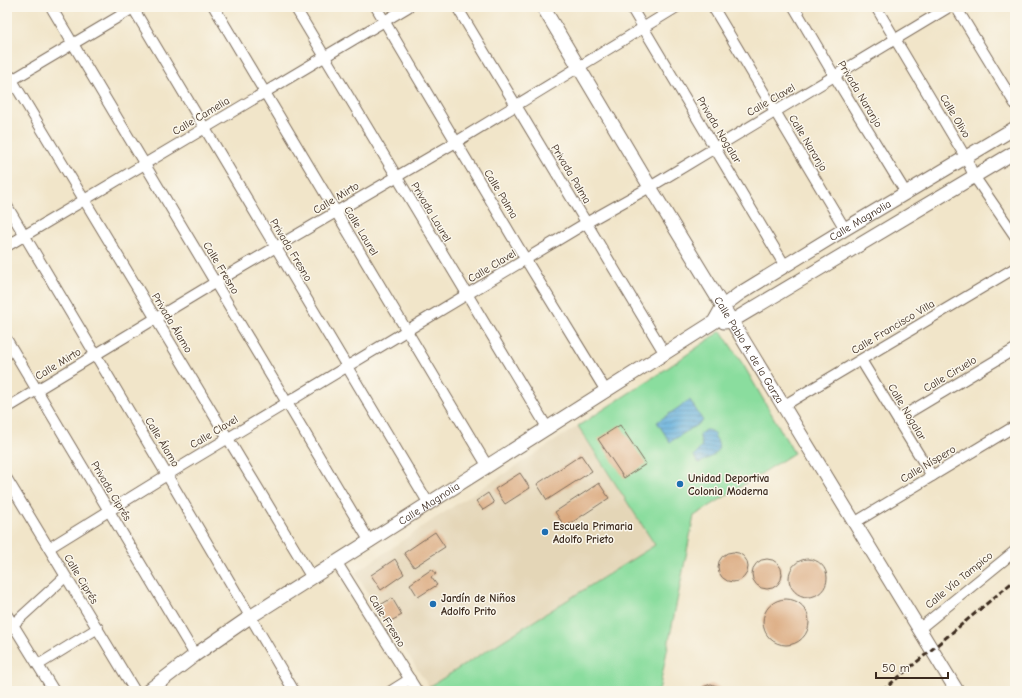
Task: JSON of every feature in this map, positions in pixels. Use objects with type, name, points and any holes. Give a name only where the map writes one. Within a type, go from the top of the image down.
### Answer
[{"type":"street","name":"Calle Fresno","points":[[51,7],[370,542]]},
{"type":"street","name":"Calle Laurel","points":[[214,7],[406,331],[488,466]]},
{"type":"street","name":"Privada Laurel","points":[[295,7],[466,295],[548,428]]},
{"type":"street","name":"Calle Palma","points":[[376,7],[526,260],[606,391]]},
{"type":"street","name":"Calle Camelia","points":[[7,246],[408,7]]},
{"type":"street","name":"Privada Palma","points":[[457,7],[665,354]]},
{"type":"street","name":"Calle Pablo A. de la Garza","points":[[543,7],[650,187],[957,691]]},
{"type":"street","name":"Privada Nogalar","points":[[631,7],[785,266]]},
{"type":"street","name":"Calle Mirto","points":[[7,408],[156,320],[216,282],[456,142],[515,104],[677,7]]},
{"type":"street","name":"Calle Naranjo","points":[[713,7],[846,229]]},
{"type":"street","name":"Privada Naranjo","points":[[794,7],[906,193]]},
{"type":"street","name":"Calle Olivo","points":[[876,7],[966,158],[974,176],[1015,236]]},
{"type":"street","name":"Calle Clavel","points":[[49,548],[227,438],[586,223],[650,187],[775,111],[835,77],[950,7]]},
{"type":"street","points":[[956,7],[1015,104]]},
{"type":"street","points":[[10,81],[134,8]]},
{"type":"street","name":"Privada Fresno","points":[[134,8],[429,504]]},
{"type":"street","name":"Privada Álamo","points":[[10,81],[84,200],[312,578]]},
{"type":"street","name":"Calle Magnolia","points":[[148,691],[194,655],[250,617],[714,322],[723,306],[739,294],[1015,128]]},
{"type":"street","name":"Calle Magnolia","points":[[714,322],[732,321],[1015,152]]},
{"type":"street","name":"Calle Álamo","points":[[7,206],[294,691]]},
{"type":"street","name":"Calle Francisco Villa","points":[[783,406],[1015,268]]},
{"type":"street","name":"Privada Ciprés","points":[[7,340],[194,655]]},
{"type":"street","name":"Calle Ciruelo","points":[[898,419],[1015,349]]},
{"type":"street","name":"Calle Nogalar","points":[[861,360],[932,476]]},
{"type":"street","name":"Calle Níspero","points":[[854,523],[1015,426]]},
{"type":"street","name":"Calle Ciprés","points":[[7,479],[135,691]]},
{"type":"street","name":"Calle Vía Tampico","points":[[919,629],[1015,551]]},
{"type":"street","name":"Calle Fresno","points":[[337,563],[417,691]]},
{"type":"street","points":[[10,628],[66,577]]},
{"type":"street","points":[[7,615],[10,628],[38,664],[54,691]]},
{"type":"street","points":[[38,664],[98,628]]},
{"type":"street","points":[[391,691],[410,679]]},
{"type":"shaded area","name":"Escuela Primaria Adolfo Prieto","points":[[578,426],[655,545],[429,687],[355,573],[434,519]]},
{"type":"green space","name":"Unidad Deportiva Colonia Moderna","points":[[721,331],[744,366],[794,453],[694,516],[659,691],[431,691],[429,687],[655,545],[578,426],[666,369]]},
{"type":"water","points":[[690,400],[703,421],[670,442],[657,422]]},
{"type":"water","points":[[705,430],[709,430],[713,433],[719,446],[718,450],[713,456],[700,463],[697,462],[694,456],[702,446],[700,434]]},
{"type":"building","points":[[620,425],[646,464],[624,478],[598,439]]},
{"type":"building","points":[[581,455],[592,471],[547,500],[537,484]]},
{"type":"building","points":[[520,473],[530,488],[505,504],[495,489]]},
{"type":"building","points":[[599,483],[609,498],[565,527],[555,512]]},
{"type":"building","points":[[488,493],[494,503],[483,510],[476,501]]},
{"type":"building","points":[[435,532],[445,547],[414,567],[404,553]]},
{"type":"building","points":[[733,552],[744,556],[748,567],[744,578],[733,582],[722,578],[718,567],[722,556]]},
{"type":"building","points":[[395,559],[404,574],[381,590],[371,575]]},
{"type":"building","points":[[767,559],[778,563],[782,574],[778,585],[767,589],[756,585],[752,574],[756,563]]},
{"type":"building","points":[[808,559],[821,565],[827,578],[821,591],[808,597],[795,591],[789,578],[795,565]]},
{"type":"building","points":[[432,569],[436,574],[431,577],[437,585],[418,597],[410,584]]},
{"type":"building","points":[[392,598],[402,615],[387,623],[377,607]]},
{"type":"building","points":[[782,599],[790,599],[799,603],[805,609],[809,622],[805,635],[799,641],[790,645],[782,645],[773,641],[767,635],[763,626],[763,618],[767,609],[773,603]]},
{"type":"building","points":[[711,684],[719,687],[723,691],[699,691],[703,687]]},
{"type":"railway","points":[[882,691],[1015,580]]},
{"type":"place","name":"Unidad Deportiva Colonia Moderna","points":[[680,484]]},
{"type":"place","name":"Escuela Primaria Adolfo Prieto","points":[[545,532]]},
{"type":"place","name":"Jardín de Niños Adolfo Prito","points":[[433,604]]}]
